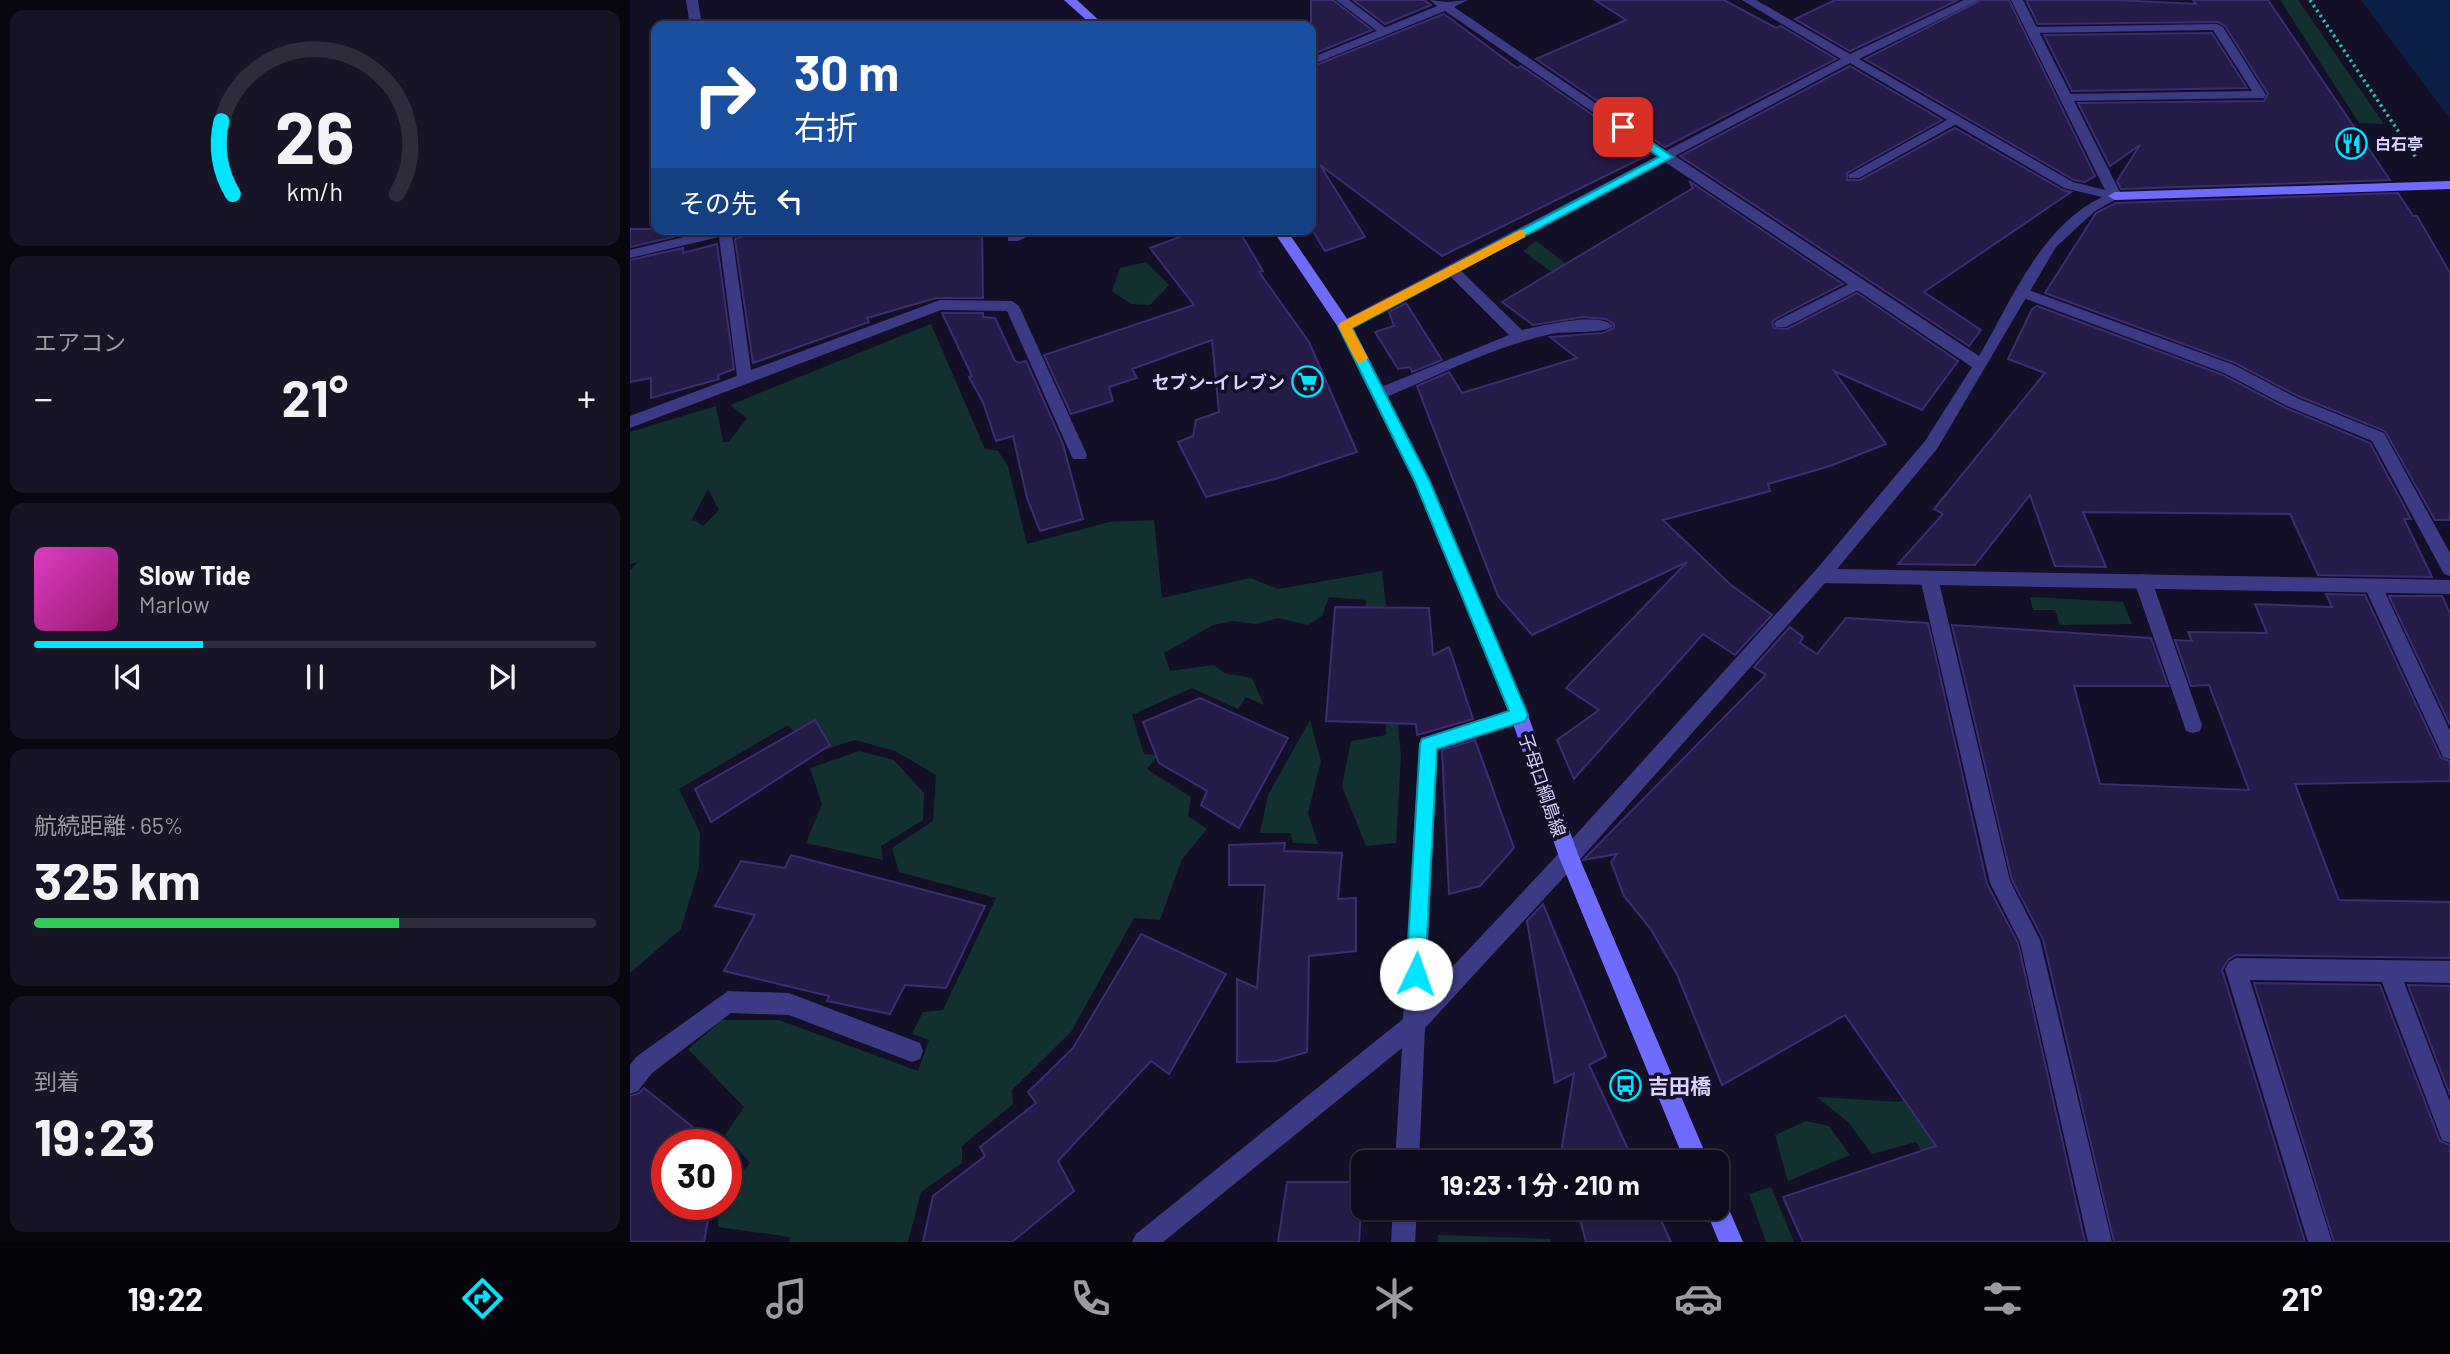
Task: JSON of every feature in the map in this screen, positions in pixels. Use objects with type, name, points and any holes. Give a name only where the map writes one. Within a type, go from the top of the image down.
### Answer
[{"type":"main road","points":[[1070,0],[1093,21]]},
{"type":"main road","points":[[2115,196],[2443,185]]},
{"type":"main road","name":"子母口綱島線","points":[[1283,235],[1345,326],[1423,482],[1519,715],[1569,857],[1692,1150]]},
{"type":"main road","points":[[1722,1220],[1731,1242]]},
{"type":"street","points":[[692,0],[695,21]]},
{"type":"street","points":[[1342,0],[1385,32]]},
{"type":"street","points":[[1316,60],[1385,32],[1441,3],[1461,0]]},
{"type":"street","points":[[1748,0],[2069,186],[2115,196]]},
{"type":"street","points":[[1345,326],[1849,60],[1973,0]]},
{"type":"street","points":[[2017,0],[2115,196]]},
{"type":"street","points":[[1441,3],[1981,365]]},
{"type":"street","points":[[2032,30],[2217,27],[2260,95],[2066,98]]},
{"type":"street","points":[[1854,175],[1954,120]]},
{"type":"street","points":[[1144,1242],[1413,1025],[1569,857],[1821,576],[1931,445],[2051,244],[2090,208],[2115,196]]},
{"type":"street","points":[[630,254],[713,235]]},
{"type":"street","points":[[730,235],[745,379]]},
{"type":"street","points":[[1013,238],[1021,235]]},
{"type":"street","points":[[1452,270],[1519,336]]},
{"type":"street","points":[[1781,324],[1859,284]]},
{"type":"street","points":[[2023,293],[2229,369],[2292,402],[2378,437],[2450,569]]},
{"type":"street","points":[[630,422],[940,305],[1012,306],[1079,456]]},
{"type":"street","points":[[1379,394],[1519,336],[1566,326],[1606,326]]},
{"type":"street","points":[[1821,576],[2450,587]]},
{"type":"street","points":[[1929,578],[2000,883],[2030,940],[2100,1242]]},
{"type":"street","points":[[2143,581],[2193,725]]},
{"type":"street","points":[[2374,586],[2450,751]]},
{"type":"street","points":[[1408,1150],[1428,744],[1519,715]]},
{"type":"street","points":[[2320,1242],[2236,969],[2450,972]]},
{"type":"street","points":[[2389,971],[2450,1132]]},
{"type":"street","points":[[630,1083],[644,1065],[728,1002],[789,1004],[912,1051]]},
{"type":"street","points":[[1403,1242],[1404,1220]]},
{"type":"path","points":[[2310,0],[2443,185]]},
{"type":"green space","points":[[2280,0],[2298,0],[2384,124],[2359,123]]},
{"type":"green space","points":[[1536,241],[1581,275],[1567,283],[1523,251]]},
{"type":"green space","points":[[1146,262],[1169,285],[1150,305],[1131,304],[1112,291],[1120,268]]},
{"type":"green space","points":[[931,324],[985,449],[998,451],[1008,466],[1027,544],[1109,522],[1154,520],[1162,598],[1250,578],[1278,589],[1382,571],[1393,666],[1364,665],[1366,600],[1329,597],[1322,616],[1308,625],[1278,618],[1256,624],[1234,621],[1213,625],[1164,653],[1170,671],[1214,665],[1224,673],[1252,678],[1264,705],[1246,697],[1238,709],[1192,688],[1132,715],[1144,754],[1158,755],[1147,769],[1191,797],[1188,816],[1207,829],[1182,859],[1160,920],[1134,918],[1071,1032],[1012,1090],[1013,1104],[962,1146],[962,1163],[921,1192],[908,1242],[789,1242],[790,1237],[718,1227],[718,1220],[742,1220],[742,1172],[750,1163],[742,1154],[742,1129],[729,1129],[744,1107],[688,1049],[722,1020],[779,1020],[918,1071],[929,1040],[912,1034],[923,1012],[943,1010],[996,898],[899,872],[892,848],[933,821],[936,775],[895,751],[855,740],[814,753],[788,725],[679,789],[700,833],[699,868],[681,929],[630,973],[630,570],[638,562],[630,564],[630,432],[716,406],[723,442],[729,442],[747,418],[730,405]],"holes":[[[708,489],[719,510],[703,526],[691,521]]]},
{"type":"green space","points":[[2030,597],[2123,602],[2132,624],[2060,625],[2055,610],[2033,610]]},
{"type":"green space","points":[[1393,677],[1401,756],[1396,843],[1366,846],[1342,786],[1351,741],[1386,735],[1387,678]]},
{"type":"green space","points":[[1310,720],[1321,761],[1308,813],[1318,844],[1293,843],[1291,833],[1260,833],[1268,795]]},
{"type":"green space","points":[[859,751],[894,760],[924,793],[923,820],[881,846],[883,860],[806,843],[822,804],[810,768]]},
{"type":"green space","points":[[1929,1084],[1948,1199],[1916,1142],[1872,1154],[1849,1123],[1817,1097],[1900,1102]]},
{"type":"green space","points":[[1806,1121],[1829,1126],[1850,1155],[1788,1181],[1775,1135]]},
{"type":"green space","points":[[1771,1187],[1794,1242],[1766,1242],[1749,1194]]},
{"type":"green space","points":[[1438,1235],[1551,1239],[1550,1242],[1437,1242]]},
{"type":"water","points":[[2361,0],[2450,0],[2450,119]]},
{"type":"building","points":[[1311,0],[1333,0],[1372,30],[1316,53],[1316,21],[1311,21]]},
{"type":"building","points":[[1353,0],[1424,0],[1431,5],[1385,24]]},
{"type":"building","points":[[1595,0],[1724,0],[1776,28],[1781,26],[1836,59],[1665,147],[1536,59],[1626,20]]},
{"type":"building","points":[[1835,0],[1958,0],[1850,51],[1795,19]]},
{"type":"building","points":[[1981,0],[2009,0],[2095,176],[2085,182],[2074,180],[1865,59]]},
{"type":"building","points":[[2026,0],[2196,4],[2193,0],[2268,0],[2390,180],[2121,189],[2117,181],[2140,145],[2110,166],[2078,103],[2264,101],[2268,94],[2225,26],[2218,22],[2038,24]]},
{"type":"building","points":[[1444,14],[1517,68],[1521,66],[1650,154],[1442,256],[1320,165],[1365,237],[1325,251],[1315,235],[1316,65]]},
{"type":"building","points":[[2212,33],[2247,88],[2072,91],[2044,35]]},
{"type":"building","points":[[1850,66],[1942,120],[1847,173],[1847,180],[1860,180],[1955,128],[2063,190],[2071,192],[1924,292],[1981,330],[1969,346],[1680,156]]},
{"type":"building","points":[[1689,181],[1843,284],[1775,319],[1772,323],[1774,328],[1787,329],[1857,293],[1958,361],[1922,410],[1834,371],[1886,444],[1830,466],[1768,484],[1770,491],[1663,520],[1731,585],[1772,615],[1735,655],[1703,634],[1574,779],[1557,740],[1599,710],[1566,688],[1687,562],[1532,635],[1498,596],[1417,386],[1449,372],[1462,393],[1577,358],[1550,337],[1603,333],[1614,328],[1614,324],[1606,319],[1583,317],[1533,325],[1502,302],[1693,188]]},
{"type":"building","points":[[2398,193],[2413,216],[2417,216],[2450,273],[2450,520],[2435,520],[2385,431],[2298,396],[2235,363],[2045,293],[2096,213],[2116,203]]},
{"type":"building","points":[[630,229],[651,229],[651,235],[682,235],[630,247]]},
{"type":"building","points":[[748,235],[982,235],[983,298],[936,298],[867,318],[869,322],[753,363],[735,239]]},
{"type":"building","points":[[1185,235],[1242,235],[1263,271],[1259,272],[1309,342],[1357,452],[1275,479],[1206,497],[1178,442],[1193,436],[1196,420],[1219,412],[1212,340],[1132,369],[1137,378],[1109,387],[1113,401],[1071,414],[1044,355],[1194,305],[1150,248]]},
{"type":"building","points":[[717,244],[734,369],[718,375],[719,379],[651,398],[651,378],[630,382],[630,260],[683,248],[683,253]]},
{"type":"building","points":[[1406,303],[1442,360],[1412,372],[1410,367],[1398,369],[1375,332],[1394,326],[1389,312]]},
{"type":"building","points":[[2037,306],[2223,375],[2286,408],[2370,443],[2411,519],[2404,519],[2432,577],[2318,575],[2290,514],[2083,512],[2106,567],[2055,566],[2030,495],[1975,565],[1898,564],[1943,514],[1934,509],[2045,373],[2008,359],[2032,309]]},
{"type":"building","points":[[942,313],[983,313],[983,317],[995,318],[1015,361],[1026,361],[1063,444],[1083,519],[1040,531],[1027,498],[1013,436],[996,441],[983,402],[969,377],[972,376]]},
{"type":"building","points":[[2326,594],[2365,595],[2441,758],[2450,761],[2450,781],[2295,784],[2339,900],[2450,902],[2450,958],[2236,955],[2228,960],[2222,970],[2305,1242],[2114,1242],[2043,939],[2012,880],[1952,625],[2151,638],[2168,686],[2074,686],[2100,784],[2249,790],[2209,685],[2191,686],[2175,640],[2192,641],[2188,632],[2267,633],[2255,604],[2332,607]]},
{"type":"building","points":[[2389,596],[2442,596],[2450,613],[2450,725]]},
{"type":"building","points":[[1335,607],[1429,608],[1433,655],[1449,647],[1473,719],[1417,735],[1416,724],[1326,721]]},
{"type":"building","points":[[1846,618],[1928,623],[1987,884],[2018,943],[2085,1242],[1803,1242],[1783,1197],[1936,1146],[1845,1015],[1722,1085],[1677,974],[1650,928],[1624,896],[1611,862],[1617,854],[1583,860],[1766,675],[1754,667],[1790,627],[1803,637],[1800,643],[1817,654]]},
{"type":"building","points":[[1200,698],[1288,738],[1239,828],[1201,805],[1207,791],[1159,763],[1143,722]]},
{"type":"building","points":[[815,720],[830,745],[711,822],[695,789]]},
{"type":"building","points":[[1475,740],[1514,848],[1480,886],[1449,894],[1442,750]]},
{"type":"building","points":[[1285,843],[1284,851],[1342,853],[1338,899],[1356,898],[1356,951],[1309,956],[1307,1052],[1276,1061],[1237,1062],[1237,979],[1257,988],[1265,885],[1229,885],[1229,845]]},
{"type":"building","points":[[791,855],[985,906],[946,988],[905,985],[890,1014],[827,1001],[829,996],[724,971],[755,915],[715,906],[741,861],[785,868]]},
{"type":"building","points":[[1543,904],[1606,1056],[1589,1065],[1628,1150],[1563,1150],[1574,1073],[1555,1083],[1527,921]]},
{"type":"building","points":[[1141,934],[1226,974],[1169,1074],[1151,1061],[1058,1161],[1074,1191],[1012,1242],[923,1242],[933,1196],[985,1156],[980,1147],[1036,1103],[1028,1092],[1073,1048]]},
{"type":"building","points":[[2254,983],[2380,985],[2440,1141],[2450,1145],[2450,1242],[2334,1242]]},
{"type":"building","points":[[2408,985],[2450,986],[2450,1095]]},
{"type":"building","points":[[644,1088],[695,1129],[651,1129],[651,1220],[708,1220],[704,1242],[630,1242],[630,1096]]},
{"type":"building","points":[[1287,1182],[1351,1182],[1351,1220],[1360,1220],[1359,1242],[1278,1242]]},
{"type":"building","points":[[1580,1220],[1661,1220],[1671,1242],[1586,1242]]},
{"type":"slow traffic","points":[[1361,358],[1345,326],[1520,234]]},
{"type":"place","name":"白石亭","points":[[2352,143]]},
{"type":"place","name":"セブン-イレブン","points":[[1308,382]]},
{"type":"place","name":"吉田橋","points":[[1625,1085]]},
{"type":"route","points":[[1416,974],[1428,744],[1519,715],[1423,482],[1345,326],[1667,157],[1623,127]]}]
